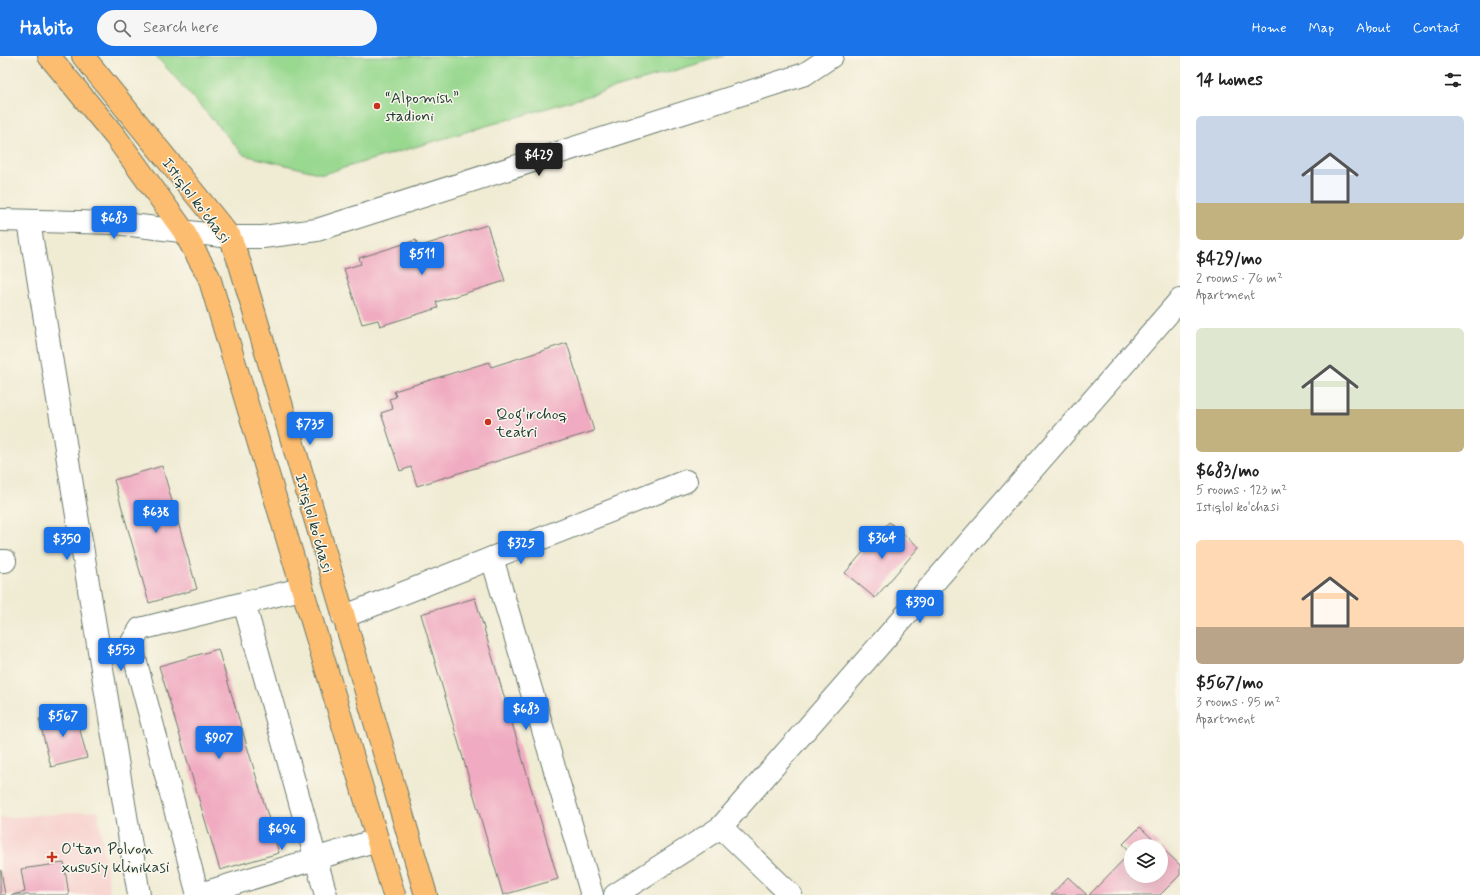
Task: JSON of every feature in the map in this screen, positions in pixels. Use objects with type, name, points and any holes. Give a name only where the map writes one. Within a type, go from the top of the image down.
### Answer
[{"type":"main road","name":"Istiqlol ko'chasi","points":[[49,56],[114,136],[183,230],[209,277],[301,589],[394,895]]},
{"type":"main road","name":"Istiqlol ko'chasi","points":[[83,56],[230,237],[240,264],[426,895]]},
{"type":"street","points":[[0,220],[29,222],[115,223],[183,230],[230,237],[263,238],[317,230],[805,74],[832,56]]},
{"type":"street","points":[[29,222],[139,895]]},
{"type":"street","points":[[615,895],[721,827],[1180,300]]},
{"type":"street","points":[[343,617],[686,482]]},
{"type":"street","points":[[492,558],[592,895]]},
{"type":"street","points":[[301,589],[140,629],[132,642],[135,659],[197,895],[377,840]]},
{"type":"street","points":[[244,603],[326,895]]},
{"type":"street","points":[[721,827],[791,895]]},
{"type":"shaded area","name":"O'tan Polvon xususiy klinikasi","points":[[98,811],[110,895],[0,895],[0,818]]},
{"type":"green space","name":"“Alpomish” stadioni","points":[[156,56],[724,56],[323,174],[244,155]]},
{"type":"building","points":[[487,225],[505,281],[436,302],[438,308],[380,326],[378,320],[362,324],[344,269],[361,264],[359,258],[416,240],[418,247]]},
{"type":"building","name":"Qog'irchoq teatri","points":[[567,343],[594,431],[417,486],[411,467],[400,471],[381,413],[393,409],[389,399],[396,397],[394,391],[489,362],[491,367]]},
{"type":"building","points":[[162,466],[197,589],[149,603],[114,480]]},
{"type":"building","points":[[889,522],[919,547],[875,598],[845,573]]},
{"type":"building","points":[[475,598],[558,879],[503,895],[421,614]]},
{"type":"building","points":[[218,649],[279,853],[220,870],[159,666]]},
{"type":"building","points":[[75,710],[87,758],[51,767],[39,719]]},
{"type":"building","points":[[1140,827],[1153,839],[1128,839]]},
{"type":"building","points":[[1168,854],[1180,865],[1180,875],[1160,895],[1089,895],[1124,859],[1124,883],[1168,883]]},
{"type":"building","points":[[64,863],[69,895],[11,895],[25,892],[21,869]]},
{"type":"building","points":[[1,870],[5,895],[0,895]]},
{"type":"building","points":[[1068,877],[1087,895],[1051,895]]},
{"type":"place","name":"“Alpomish” stadioni","points":[[377,106]]},
{"type":"place","name":"Qog'irchoq teatri","points":[[488,422]]},
{"type":"place","name":"O'tan Polvon xususiy klinikasi","points":[[52,857]]}]
